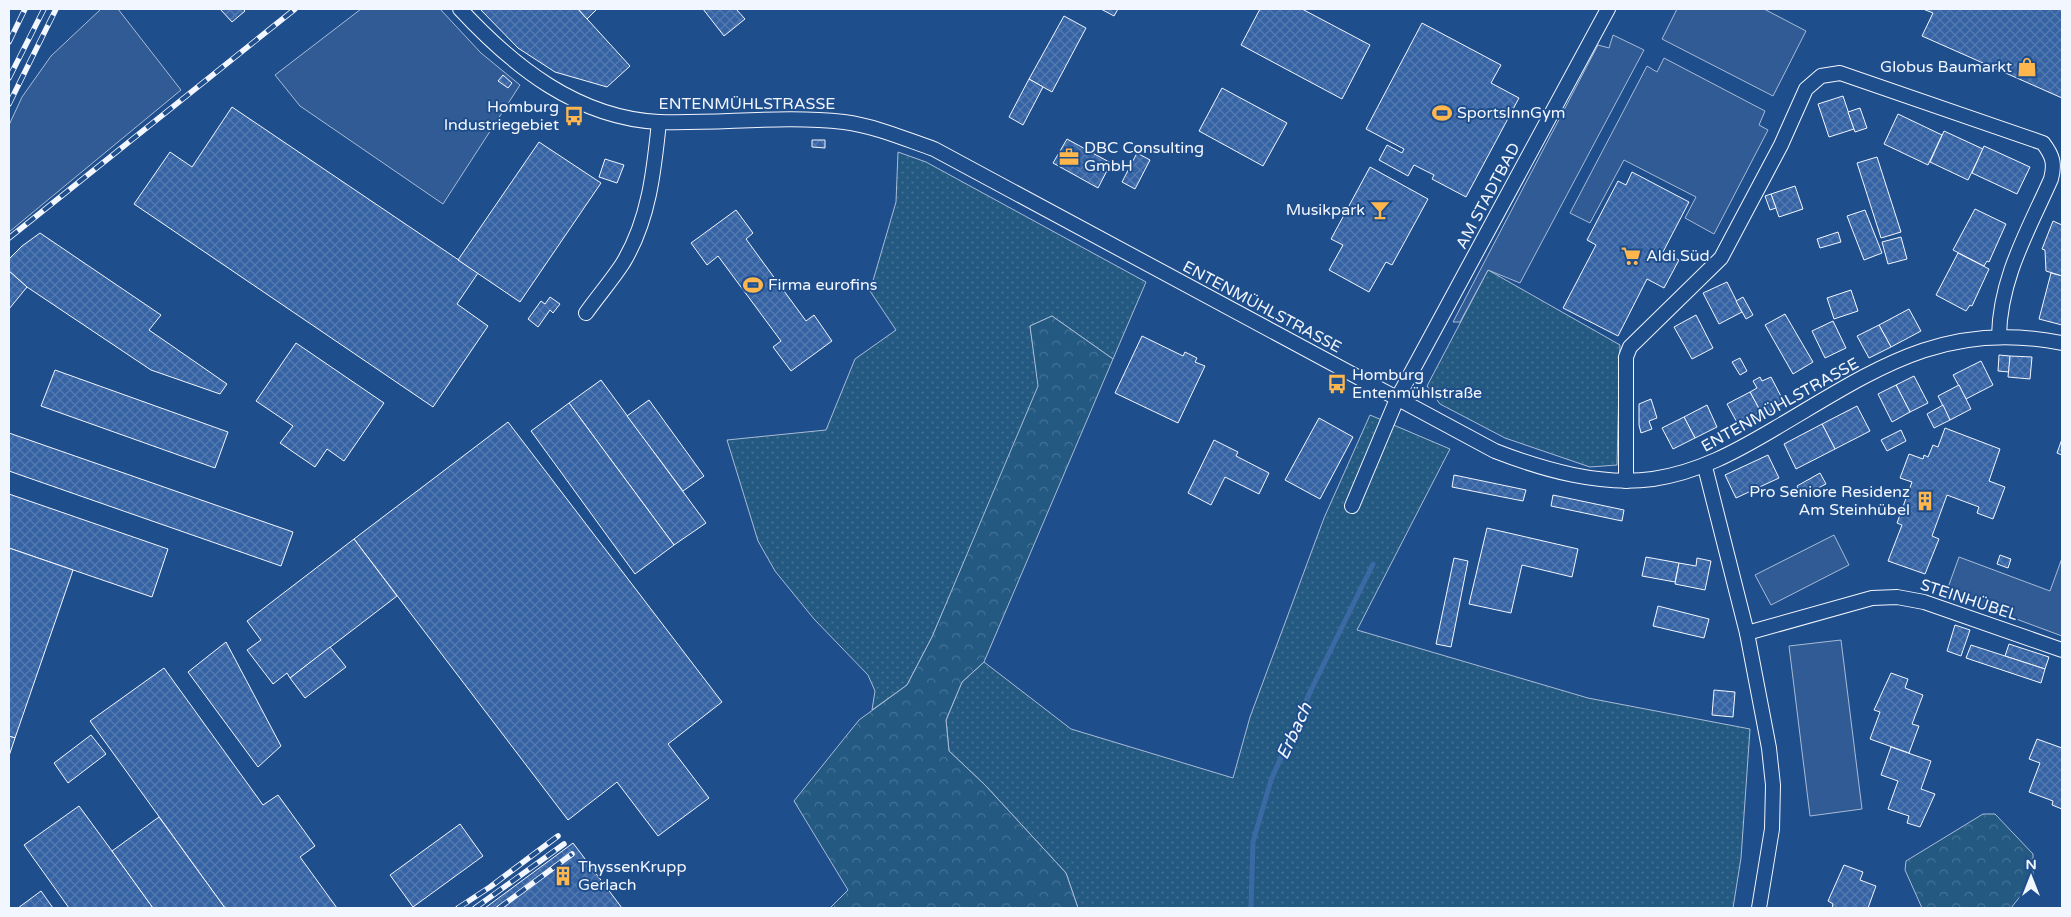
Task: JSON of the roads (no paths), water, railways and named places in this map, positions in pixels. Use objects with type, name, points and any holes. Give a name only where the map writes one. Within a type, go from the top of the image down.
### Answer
[{"type":"street","name":"ENTENMÜHLSTRASSE","points":[[460,9],[517,64],[550,88],[588,106],[618,116],[659,122],[808,120],[846,122],[892,134],[934,149],[1495,451],[1521,461],[1596,479],[1626,481],[1653,479],[1705,467],[1901,358],[1945,343],[1999,336],[2035,338],[2062,343]]},
{"type":"street","name":"AM STADTBAD","points":[[1352,506],[1397,399],[1608,9]]},
{"type":"street","points":[[1626,481],[1626,357],[1630,347],[1721,258],[1781,146],[1806,89],[1821,76],[1840,73],[2043,143],[2052,155],[2054,168],[2051,179],[2006,279],[1999,312],[1999,336]]},
{"type":"street","points":[[586,313],[623,263],[643,218],[652,182],[659,122]]},
{"type":"street","points":[[1705,467],[1747,633],[1762,706],[1773,785],[1772,829],[1759,908]]},
{"type":"street","name":"STEINHÜBEL","points":[[1747,633],[1872,598],[1897,597],[1924,602],[2062,650]]},
{"type":"waterway","name":"Erbach","points":[[1251,908],[1253,842],[1271,780],[1311,690],[1373,564]]},
{"type":"railway","points":[[9,42],[25,9]]},
{"type":"railway","points":[[9,78],[44,9]]},
{"type":"railway","points":[[9,104],[56,9]]},
{"type":"railway","points":[[9,238],[295,9]]},
{"type":"railway","points":[[458,908],[490,887],[558,836]]},
{"type":"railway","points":[[475,908],[564,844]]},
{"type":"railway","points":[[499,908],[572,854]]},
{"type":"place","name":"Globus Baumarkt","points":[[2027,67]]},
{"type":"place","name":"SportsInnGym","points":[[1442,113]]},
{"type":"place","name":"Homburg Industriegebiet","points":[[574,116]]},
{"type":"place","name":"DBC Consulting GmbH","points":[[1069,157]]},
{"type":"place","name":"Musikpark","points":[[1380,210]]},
{"type":"place","name":"Aldi Süd","points":[[1631,256]]},
{"type":"place","name":"Firma eurofins","points":[[753,285]]},
{"type":"place","name":"Homburg Entenmühlstraße","points":[[1337,384]]},
{"type":"place","name":"Pro Seniore Residenz Am Steinhübel","points":[[1925,501]]},
{"type":"place","name":"ThyssenKrupp Gerlach","points":[[563,876]]}]
